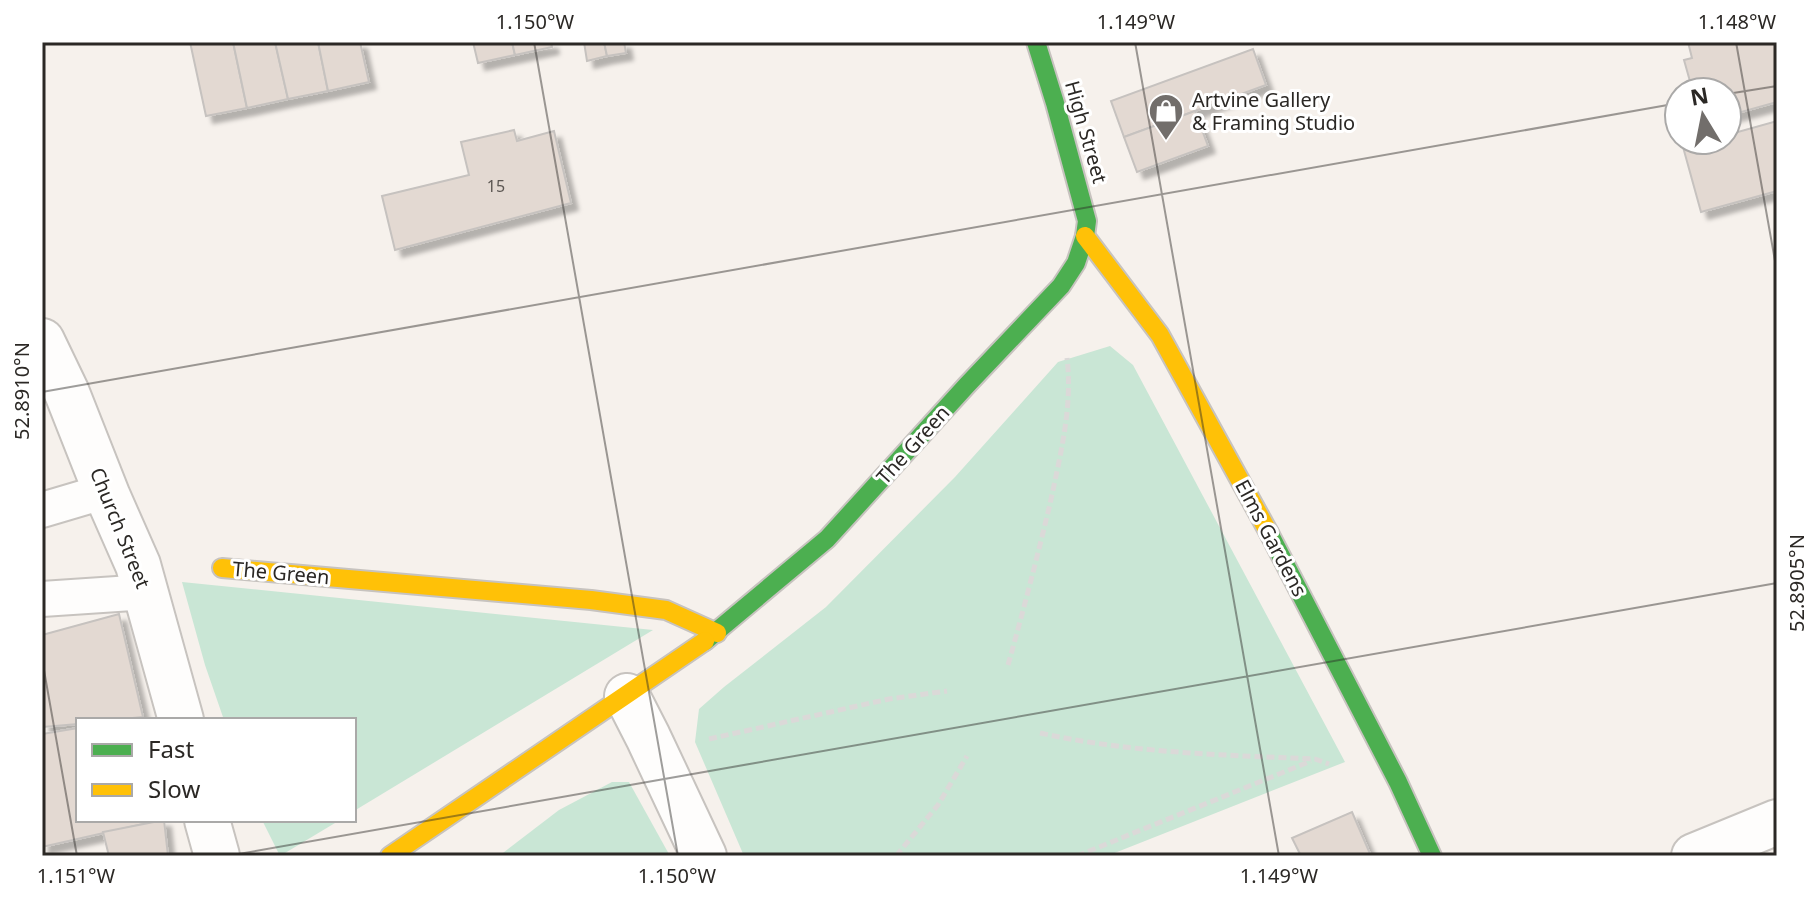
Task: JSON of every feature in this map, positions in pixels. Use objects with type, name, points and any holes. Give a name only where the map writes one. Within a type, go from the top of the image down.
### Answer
[{"type":"street","name":"High Street","points":[[1036,42],[1085,208],[1085,236]]},
{"type":"street","name":"The Green","points":[[390,856],[717,633],[827,539],[1061,286],[1076,263],[1085,236]]},
{"type":"street","name":"Elms Gardens","points":[[1085,236],[1160,335],[1262,520],[1398,782],[1432,856]]},
{"type":"street","name":"Church Street","points":[[42,341],[67,393],[138,565],[180,718]]},
{"type":"street","name":"The Green","points":[[222,568],[591,600],[666,610],[717,633]]},
{"type":"street","points":[[627,696],[704,856]]},
{"type":"street","points":[[208,822],[217,856]]},
{"type":"street","points":[[1694,856],[1777,822]]},
{"type":"lane","points":[[42,510],[106,491]]},
{"type":"lane","points":[[42,599],[147,592]]},
{"type":"path","points":[[1008,665],[1033,576],[1062,448],[1069,387],[1068,360],[1055,292]]},
{"type":"path","points":[[648,737],[695,742],[889,699],[947,691]]},
{"type":"path","points":[[1040,733],[1162,752],[1315,759],[1398,782]]},
{"type":"path","points":[[896,856],[938,805],[967,756]]},
{"type":"path","points":[[1077,856],[1315,759]]},
{"type":"green space","points":[[1110,346],[1133,365],[1345,762],[1107,856],[744,856],[695,742],[699,709],[826,607],[955,477],[1058,362]]},
{"type":"green space","points":[[182,582],[653,630],[356,810],[356,718],[223,718]]},
{"type":"green space","points":[[612,782],[629,782],[670,856],[499,856],[559,810]]},
{"type":"green space","points":[[263,822],[337,822],[280,856]]},
{"type":"building","points":[[190,42],[233,42],[247,108],[206,116]]},
{"type":"building","points":[[233,42],[275,42],[288,99],[247,108]]},
{"type":"building","points":[[275,42],[318,42],[328,91],[288,99]]},
{"type":"building","points":[[318,42],[360,42],[369,82],[328,91]]},
{"type":"building","points":[[473,42],[512,42],[515,55],[478,63]]},
{"type":"building","points":[[512,42],[551,42],[552,47],[515,55]]},
{"type":"building","points":[[584,42],[604,42],[607,56],[587,61]]},
{"type":"building","points":[[604,42],[624,42],[626,53],[607,56]]},
{"type":"building","points":[[1688,42],[1777,42],[1777,102],[1743,112],[1743,76],[1688,76],[1684,60],[1692,58]]},
{"type":"building","points":[[1253,49],[1266,85],[1124,137],[1111,101]]},
{"type":"building","name":"Artvine Gallery & Framing Studio","points":[[1195,111],[1208,146],[1137,172],[1124,137]]},
{"type":"building","points":[[1777,121],[1777,191],[1701,212],[1685,156],[1743,156],[1743,131]]},
{"type":"building","points":[[514,130],[517,141],[554,131],[571,203],[395,250],[382,196],[469,175],[461,142]]},
{"type":"building","points":[[119,614],[143,717],[76,718],[76,724],[43,727],[42,635]]},
{"type":"building","points":[[76,728],[76,822],[152,822],[42,847],[42,734]]},
{"type":"building","points":[[1352,812],[1371,856],[1301,856],[1292,838]]},
{"type":"building","points":[[164,822],[168,856],[109,856],[103,832]]},
{"type":"traffic: fast","points":[[705,641],[827,539],[1061,286],[1076,263],[1087,221],[1036,42]]},
{"type":"traffic: fast","points":[[1269,533],[1398,782],[1432,856]]},
{"type":"traffic: slow","points":[[1085,236],[1160,335],[1269,533]]},
{"type":"traffic: slow","points":[[222,568],[591,600],[666,610],[717,633]]},
{"type":"traffic: slow","points":[[390,856],[705,641]]},
{"type":"place","name":"Artvine Gallery & Framing Studio","points":[[1166,142]]}]
